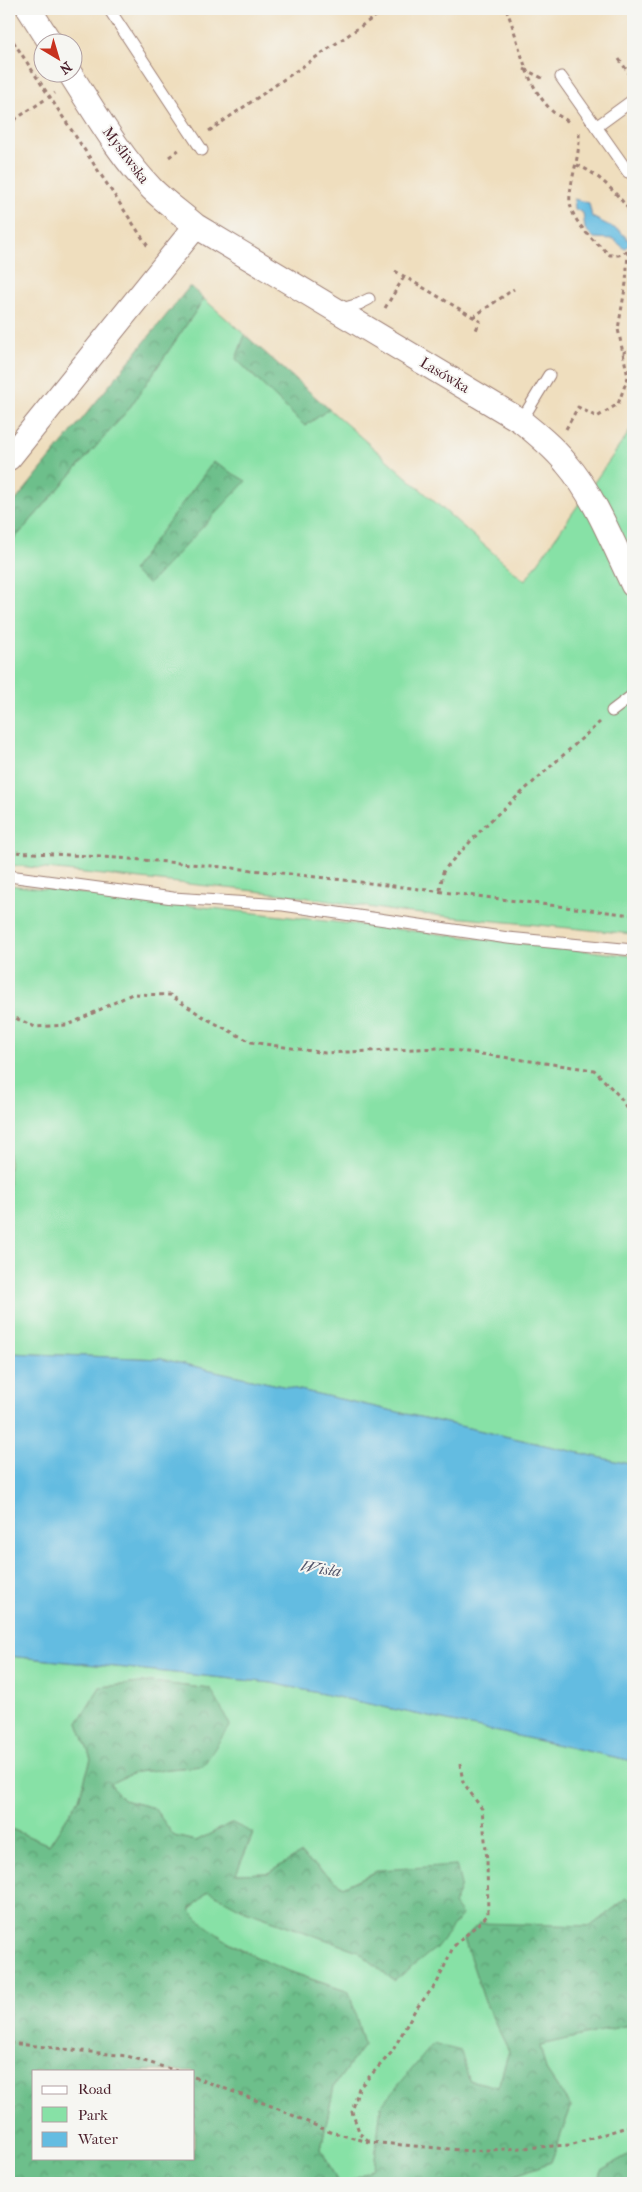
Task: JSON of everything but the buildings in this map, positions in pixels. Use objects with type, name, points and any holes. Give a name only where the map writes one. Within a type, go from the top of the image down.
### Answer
[{"type":"street","points":[[29,9],[44,32]]},
{"type":"street","name":"Myśliwska","points":[[76,82],[114,141],[138,173],[154,190],[196,226]]},
{"type":"street","points":[[10,454],[196,226]]},
{"type":"street","name":"Lasówka","points":[[196,226],[521,421],[543,439],[572,471],[598,513],[633,585]]},
{"type":"lane","points":[[109,9],[202,150]]},
{"type":"lane","points":[[561,77],[628,172]]},
{"type":"lane","points":[[596,127],[633,100]]},
{"type":"lane","points":[[338,310],[359,304],[369,298]]},
{"type":"lane","points":[[521,421],[549,375]]},
{"type":"lane","points":[[612,711],[633,695]]},
{"type":"lane","points":[[9,876],[173,898],[283,905],[508,938],[633,950]]},
{"type":"path","points":[[205,134],[386,9]]},
{"type":"path","points":[[506,9],[530,82],[553,113],[565,118],[579,130],[580,150],[570,197],[574,212],[583,228],[610,255],[628,252],[633,248]]},
{"type":"path","points":[[9,35],[153,254]]},
{"type":"path","points":[[619,59],[633,79]]},
{"type":"path","points":[[9,126],[65,82]]},
{"type":"path","points":[[169,157],[186,145]]},
{"type":"path","points":[[577,164],[585,168],[620,196],[633,215]]},
{"type":"path","points":[[564,431],[578,407],[597,417],[618,404],[628,377],[618,329],[626,283],[628,252]]},
{"type":"path","points":[[395,271],[480,322],[476,330]]},
{"type":"path","points":[[385,309],[404,276]]},
{"type":"path","points":[[473,317],[514,289]]},
{"type":"path","points":[[622,353],[633,348]]},
{"type":"path","points":[[440,890],[443,872],[490,821],[612,711]]},
{"type":"path","points":[[9,852],[197,864],[440,890],[633,915]]},
{"type":"path","points":[[9,1015],[35,1027],[68,1025],[132,994],[170,995],[205,1018],[251,1042],[325,1053],[439,1048],[594,1070],[620,1097],[633,1118]]},
{"type":"path","points":[[369,2142],[360,2134],[352,2112],[359,2088],[392,2052],[416,2010],[438,1983],[453,1947],[488,1914],[487,1860],[482,1810],[463,1782],[460,1764]]},
{"type":"path","points":[[9,2043],[127,2056],[174,2070]]},
{"type":"path","points":[[195,2077],[274,2107],[330,2132],[369,2142],[471,2151],[570,2144],[633,2125]]},
{"type":"green space","points":[[190,286],[204,299],[128,410],[9,545],[9,509]]},
{"type":"green space","points":[[204,299],[245,335],[236,359],[305,426],[329,409],[525,581],[630,431],[633,432],[633,934],[401,912],[283,894],[9,865],[9,545],[128,410]]},
{"type":"green space","points":[[245,335],[329,409],[305,426],[236,359]]},
{"type":"green space","points":[[213,462],[246,481],[149,584],[132,571]]},
{"type":"green space","points":[[9,885],[633,956],[633,1465],[162,1359],[9,1353]]},
{"type":"green space","points":[[9,1656],[272,1683],[633,1761],[633,1902],[627,1898],[591,1926],[479,1924],[464,1939],[485,2002],[509,2051],[498,2087],[469,2080],[461,2051],[381,2106],[374,2168],[346,2183],[338,2183],[321,2149],[334,2086],[364,2045],[349,1992],[271,1965],[213,1933],[190,1911],[208,1890],[243,1910],[358,1951],[394,1981],[454,1904],[461,1885],[374,1872],[343,1887],[300,1854],[268,1873],[236,1874],[253,1834],[232,1823],[196,1841],[174,1836],[154,1808],[123,1800],[109,1784],[136,1772],[203,1766],[211,1689],[151,1682],[100,1687],[78,1723],[91,1759],[79,1799],[49,1845],[9,1828]]},
{"type":"green space","points":[[151,1682],[211,1689],[230,1725],[203,1766],[136,1772],[110,1784],[123,1800],[154,1808],[174,1836],[196,1841],[232,1823],[253,1833],[236,1874],[268,1873],[300,1854],[343,1887],[379,1870],[456,1865],[461,1885],[454,1904],[462,1915],[436,1948],[394,1981],[358,1951],[243,1910],[208,1891],[190,1910],[206,1926],[244,1951],[285,1970],[349,1992],[364,2045],[334,2086],[321,2149],[338,2183],[9,2183],[9,1828],[49,1845],[79,1799],[91,1759],[78,1723],[100,1687]]},
{"type":"green space","points":[[627,1898],[633,1902],[633,2024],[540,2045],[546,2070],[571,2107],[551,2162],[494,2183],[346,2183],[374,2168],[381,2106],[433,2044],[461,2051],[469,2080],[498,2087],[509,2051],[485,2002],[464,1939],[479,1923],[591,1926]]},
{"type":"green space","points":[[633,2024],[633,2152],[601,2170],[597,2183],[494,2183],[551,2162],[571,2107],[546,2070],[540,2045]]},
{"type":"green space","points":[[633,2152],[633,2183],[597,2183],[601,2170]]},
{"type":"water","points":[[574,199],[589,203],[592,217],[620,231],[631,243],[625,249],[613,239],[594,238],[585,229],[583,213],[575,209]]},
{"type":"water","name":"Wisła","points":[[9,1353],[162,1359],[633,1465],[633,1761],[272,1683],[9,1656]]}]
